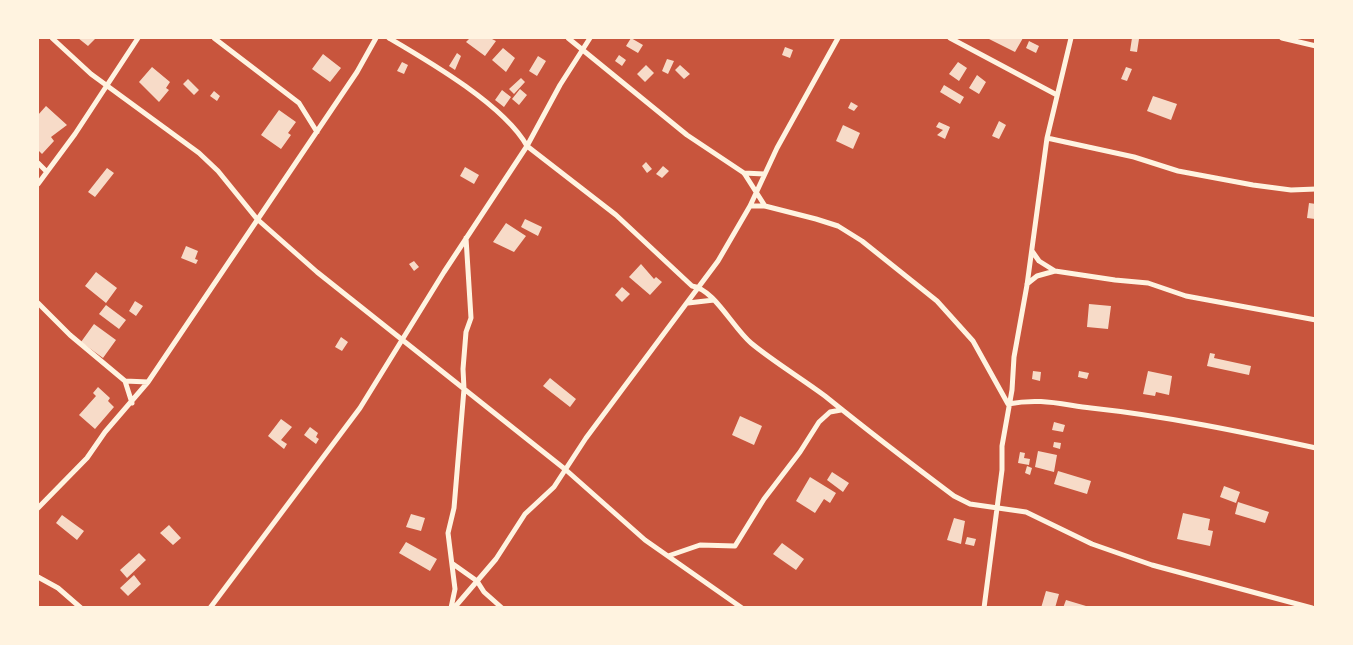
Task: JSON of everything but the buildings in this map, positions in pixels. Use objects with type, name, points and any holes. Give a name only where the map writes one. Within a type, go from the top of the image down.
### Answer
[{"type":"street","points":[[52,38],[91,74],[199,153],[218,171],[257,219],[317,272],[566,470],[645,540],[742,608]]},
{"type":"street","points":[[38,184],[75,134],[138,38]]},
{"type":"street","points":[[214,38],[298,103],[317,132]]},
{"type":"street","points":[[38,508],[88,458],[105,432],[132,403],[148,382],[185,330],[257,219],[357,72],[376,38]]},
{"type":"street","points":[[389,38],[434,65],[505,117],[520,132],[527,146],[616,215],[692,286],[700,287],[714,300],[736,329],[751,343],[954,496],[970,504],[997,506],[1026,512],[1092,544],[1152,565],[1312,608]]},
{"type":"street","points":[[568,38],[687,135],[744,173],[765,206]]},
{"type":"street","points":[[210,608],[360,408],[466,238],[527,146],[590,38]]},
{"type":"street","points":[[452,608],[496,559],[525,514],[554,487],[586,438],[700,287],[750,206],[764,174],[838,38]]},
{"type":"street","points":[[950,38],[1057,95]]},
{"type":"street","points":[[984,608],[1008,404],[1012,390],[1014,356],[1032,252],[1047,138],[1071,38]]},
{"type":"street","points":[[1282,38],[1316,46]]},
{"type":"street","points":[[1047,138],[1134,157],[1178,171],[1290,190],[1316,189]]},
{"type":"street","points":[[38,163],[47,172]]},
{"type":"street","points":[[744,173],[764,174]]},
{"type":"street","points":[[750,206],[765,206],[838,226],[862,241],[937,301],[973,341],[1008,404]]},
{"type":"street","points":[[452,608],[455,593],[448,533],[454,508],[466,341],[471,318],[466,238]]},
{"type":"street","points":[[1032,252],[1039,261],[1056,271],[1115,280],[1148,282],[1186,296],[1282,312],[1316,320]]},
{"type":"street","points":[[1027,284],[1037,276],[1056,271]]},
{"type":"street","points":[[688,303],[714,300]]},
{"type":"street","points":[[38,303],[70,335],[125,381],[132,403]]},
{"type":"street","points":[[125,381],[148,382]]},
{"type":"street","points":[[1008,404],[1028,400],[1051,401],[1151,416],[1316,448]]},
{"type":"street","points":[[668,556],[700,545],[735,546],[764,499],[800,452],[819,422],[830,412],[841,410]]},
{"type":"street","points":[[453,564],[477,581],[484,592],[502,608]]},
{"type":"street","points":[[38,577],[58,588],[82,608]]}]
